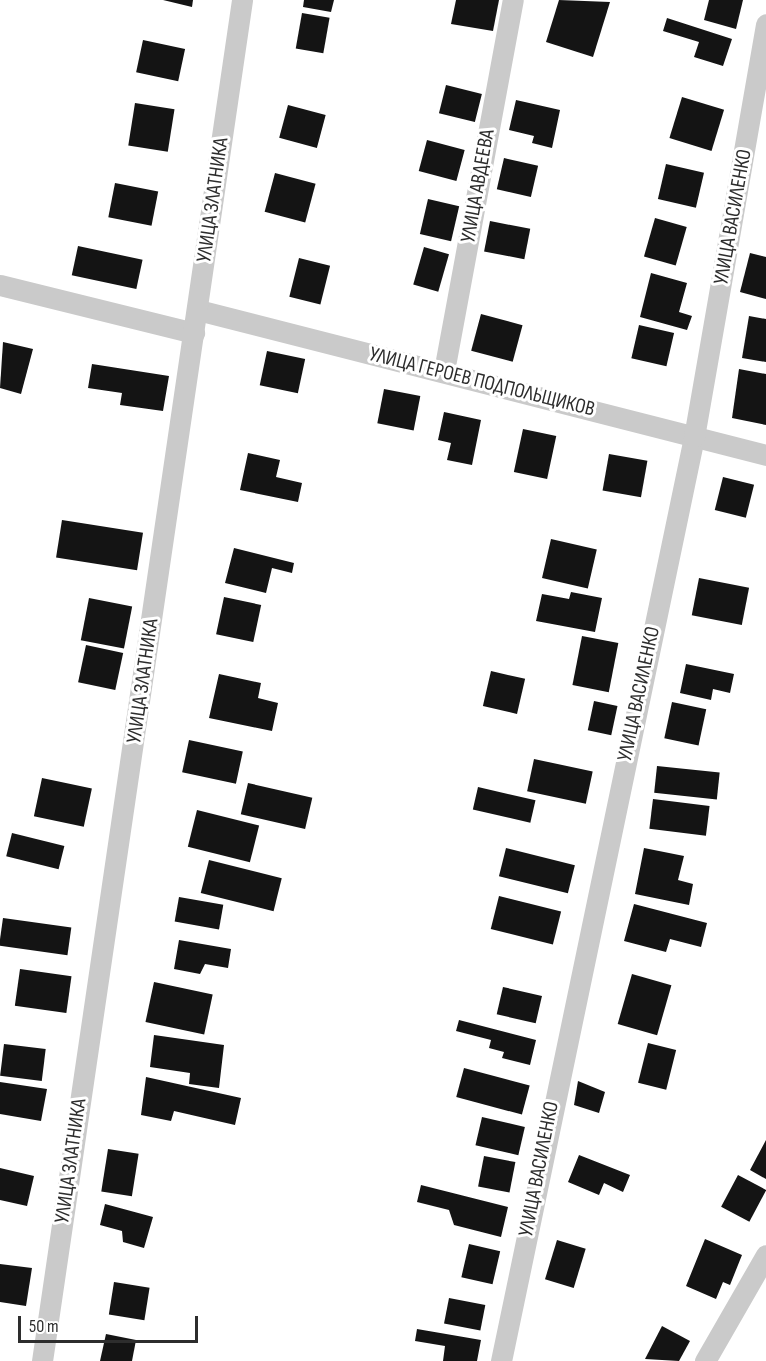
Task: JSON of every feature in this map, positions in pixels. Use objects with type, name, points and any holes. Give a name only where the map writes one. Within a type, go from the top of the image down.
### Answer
[{"type":"street","name":"УЛИЦА ЗЛАТНИКА","points":[[42,1361],[242,0]]},
{"type":"street","name":"УЛИЦА АВДЕЕВА","points":[[444,372],[513,0]]},
{"type":"street","name":"УЛИЦА ВАСИЛЕНКО","points":[[501,1361],[694,437],[766,24]]},
{"type":"street","points":[[0,285],[194,333]]},
{"type":"street","name":"УЛИЦА ГЕРОЕВ ПОДПОЛЬЩИКОВ","points":[[198,310],[766,456]]},
{"type":"street","points":[[705,1361],[766,1255]]},
{"type":"building","points":[[163,0],[193,0],[192,7]]},
{"type":"building","points":[[304,0],[334,0],[331,12],[303,7]]},
{"type":"building","points":[[456,0],[499,0],[493,31],[451,24]]},
{"type":"building","points":[[559,0],[610,2],[593,57],[546,42]]},
{"type":"building","points":[[709,0],[743,0],[736,29],[704,20]]},
{"type":"building","points":[[302,13],[330,18],[323,53],[296,48]]},
{"type":"building","points":[[667,18],[732,39],[723,66],[694,57],[699,42],[663,31]]},
{"type":"building","points":[[143,40],[185,49],[178,81],[136,72]]},
{"type":"building","points":[[446,85],[482,94],[475,122],[439,113]]},
{"type":"building","points":[[682,97],[724,110],[712,151],[669,138]]},
{"type":"building","points":[[516,100],[560,110],[552,148],[532,143],[534,136],[509,130]]},
{"type":"building","points":[[135,103],[175,109],[168,152],[128,145]]},
{"type":"building","points":[[288,105],[326,115],[317,148],[279,138]]},
{"type":"building","points":[[427,140],[465,150],[456,181],[419,171]]},
{"type":"building","points":[[504,158],[538,166],[531,197],[497,189]]},
{"type":"building","points":[[666,164],[704,173],[696,208],[658,199]]},
{"type":"building","points":[[275,173],[316,184],[305,223],[265,212]]},
{"type":"building","points":[[115,183],[158,191],[152,226],[108,217]]},
{"type":"building","points":[[428,199],[459,206],[451,241],[420,234]]},
{"type":"building","points":[[655,218],[687,227],[676,266],[644,256]]},
{"type":"building","points":[[490,221],[530,229],[524,259],[484,251]]},
{"type":"building","points":[[78,246],[143,260],[136,289],[72,275]]},
{"type":"building","points":[[424,247],[449,254],[438,292],[413,284]]},
{"type":"building","points":[[750,253],[766,257],[766,299],[740,292]]},
{"type":"building","points":[[299,258],[330,266],[320,305],[289,297]]},
{"type":"building","points":[[651,273],[687,283],[679,312],[692,316],[687,330],[640,317]]},
{"type":"building","points":[[481,314],[523,325],[513,362],[471,351]]},
{"type":"building","points":[[749,316],[766,319],[766,362],[742,358]]},
{"type":"building","points":[[639,325],[674,333],[666,366],[631,358]]},
{"type":"building","points":[[3,342],[33,349],[21,394],[0,388]]},
{"type":"building","points":[[267,351],[305,359],[298,393],[260,385]]},
{"type":"building","points":[[92,364],[169,376],[163,411],[120,405],[122,393],[88,388]]},
{"type":"building","points":[[739,369],[766,374],[766,425],[732,418]]},
{"type":"building","points":[[384,389],[420,396],[414,430],[377,423]]},
{"type":"building","points":[[444,412],[481,420],[472,465],[447,460],[451,443],[438,440]]},
{"type":"building","points":[[523,429],[556,436],[547,479],[514,472]]},
{"type":"building","points":[[248,453],[280,460],[276,477],[302,483],[298,502],[240,490]]},
{"type":"building","points":[[609,454],[647,461],[641,497],[603,490]]},
{"type":"building","points":[[723,477],[754,485],[746,518],[715,510]]},
{"type":"building","points":[[62,520],[143,533],[137,570],[56,558]]},
{"type":"building","points":[[551,539],[597,550],[588,589],[542,578]]},
{"type":"building","points":[[234,548],[294,563],[292,573],[272,568],[266,593],[225,583]]},
{"type":"building","points":[[699,578],[749,588],[742,625],[692,615]]},
{"type":"building","points":[[571,592],[602,598],[595,632],[536,621],[542,594],[569,599]]},
{"type":"building","points":[[224,597],[261,605],[253,642],[216,634]]},
{"type":"building","points":[[89,598],[132,606],[124,649],[81,640]]},
{"type":"building","points":[[582,636],[618,643],[609,692],[572,685]]},
{"type":"building","points":[[86,645],[123,653],[115,690],[78,682]]},
{"type":"building","points":[[686,664],[734,674],[730,693],[713,689],[711,700],[680,693]]},
{"type":"building","points":[[491,671],[525,679],[517,714],[483,706]]},
{"type":"building","points":[[219,674],[261,683],[258,698],[278,703],[272,731],[209,718]]},
{"type":"building","points":[[594,701],[617,706],[611,735],[588,730]]},
{"type":"building","points":[[672,702],[706,709],[699,745],[664,738]]},
{"type":"building","points":[[189,740],[243,751],[236,784],[182,772]]},
{"type":"building","points":[[534,759],[593,771],[586,804],[527,791]]},
{"type":"building","points":[[657,766],[720,773],[717,799],[654,793]]},
{"type":"building","points":[[42,778],[92,789],[84,827],[34,816]]},
{"type":"building","points":[[248,783],[312,798],[305,829],[241,814]]},
{"type":"building","points":[[478,787],[535,800],[530,823],[473,809]]},
{"type":"building","points":[[653,799],[710,806],[706,836],[649,829]]},
{"type":"building","points":[[197,810],[259,825],[250,862],[188,847]]},
{"type":"building","points":[[12,833],[64,846],[59,869],[6,856]]},
{"type":"building","points":[[506,848],[575,865],[568,893],[499,876]]},
{"type":"building","points":[[644,848],[684,856],[678,880],[693,884],[689,905],[635,894]]},
{"type":"building","points":[[209,860],[282,878],[274,911],[201,893]]},
{"type":"building","points":[[499,896],[561,911],[553,944],[491,929]]},
{"type":"building","points":[[179,897],[223,905],[219,929],[175,922]]},
{"type":"building","points":[[634,904],[707,923],[701,947],[670,939],[666,952],[624,941]]},
{"type":"building","points":[[3,918],[71,928],[67,955],[0,946]]},
{"type":"building","points":[[179,940],[231,949],[228,968],[205,964],[200,974],[174,969]]},
{"type":"building","points":[[20,969],[71,976],[66,1013],[15,1006]]},
{"type":"building","points":[[632,974],[671,985],[657,1035],[618,1024]]},
{"type":"building","points":[[154,982],[213,994],[204,1035],[145,1022]]},
{"type":"building","points":[[503,987],[542,996],[536,1023],[497,1014]]},
{"type":"building","points":[[459,1020],[536,1040],[530,1065],[502,1058],[504,1052],[489,1048],[491,1040],[456,1031]]},
{"type":"building","points":[[154,1035],[224,1045],[219,1088],[189,1084],[190,1073],[150,1067]]},
{"type":"building","points":[[648,1043],[676,1050],[666,1090],[638,1083]]},
{"type":"building","points":[[4,1044],[46,1049],[42,1081],[0,1076]]},
{"type":"building","points":[[464,1068],[530,1086],[522,1115],[456,1097]]},
{"type":"building","points":[[146,1077],[241,1098],[235,1125],[174,1111],[171,1121],[141,1115]]},
{"type":"building","points":[[578,1081],[605,1092],[599,1113],[574,1105]]},
{"type":"building","points":[[0,1082],[47,1089],[41,1121],[0,1114]]},
{"type":"building","points":[[482,1117],[525,1127],[518,1155],[475,1145]]},
{"type":"building","points":[[766,1140],[766,1179],[750,1170]]},
{"type":"building","points":[[108,1149],[139,1154],[132,1196],[101,1191]]},
{"type":"building","points":[[579,1155],[630,1175],[623,1192],[604,1183],[599,1195],[568,1182]]},
{"type":"building","points":[[484,1156],[515,1162],[509,1193],[478,1186]]},
{"type":"building","points":[[0,1168],[34,1176],[27,1206],[0,1200]]},
{"type":"building","points":[[738,1175],[766,1190],[749,1222],[721,1207]]},
{"type":"building","points":[[421,1185],[508,1207],[501,1237],[454,1225],[449,1210],[417,1202]]},
{"type":"building","points":[[105,1204],[153,1217],[144,1248],[123,1242],[122,1231],[100,1225]]},
{"type":"building","points":[[705,1239],[742,1255],[730,1285],[723,1282],[716,1299],[686,1286]]},
{"type":"building","points":[[557,1240],[586,1249],[574,1288],[545,1279]]},
{"type":"building","points":[[469,1244],[500,1251],[493,1284],[461,1277]]},
{"type":"building","points":[[0,1264],[32,1268],[26,1306],[0,1302]]},
{"type":"building","points":[[114,1282],[150,1288],[144,1320],[109,1315]]},
{"type":"building","points":[[449,1298],[485,1305],[480,1331],[444,1324]]},
{"type":"building","points":[[662,1326],[690,1341],[679,1361],[645,1359]]},
{"type":"building","points":[[417,1329],[481,1340],[477,1361],[443,1361],[445,1346],[415,1341]]},
{"type":"building","points":[[106,1334],[136,1340],[132,1361],[100,1361]]}]
